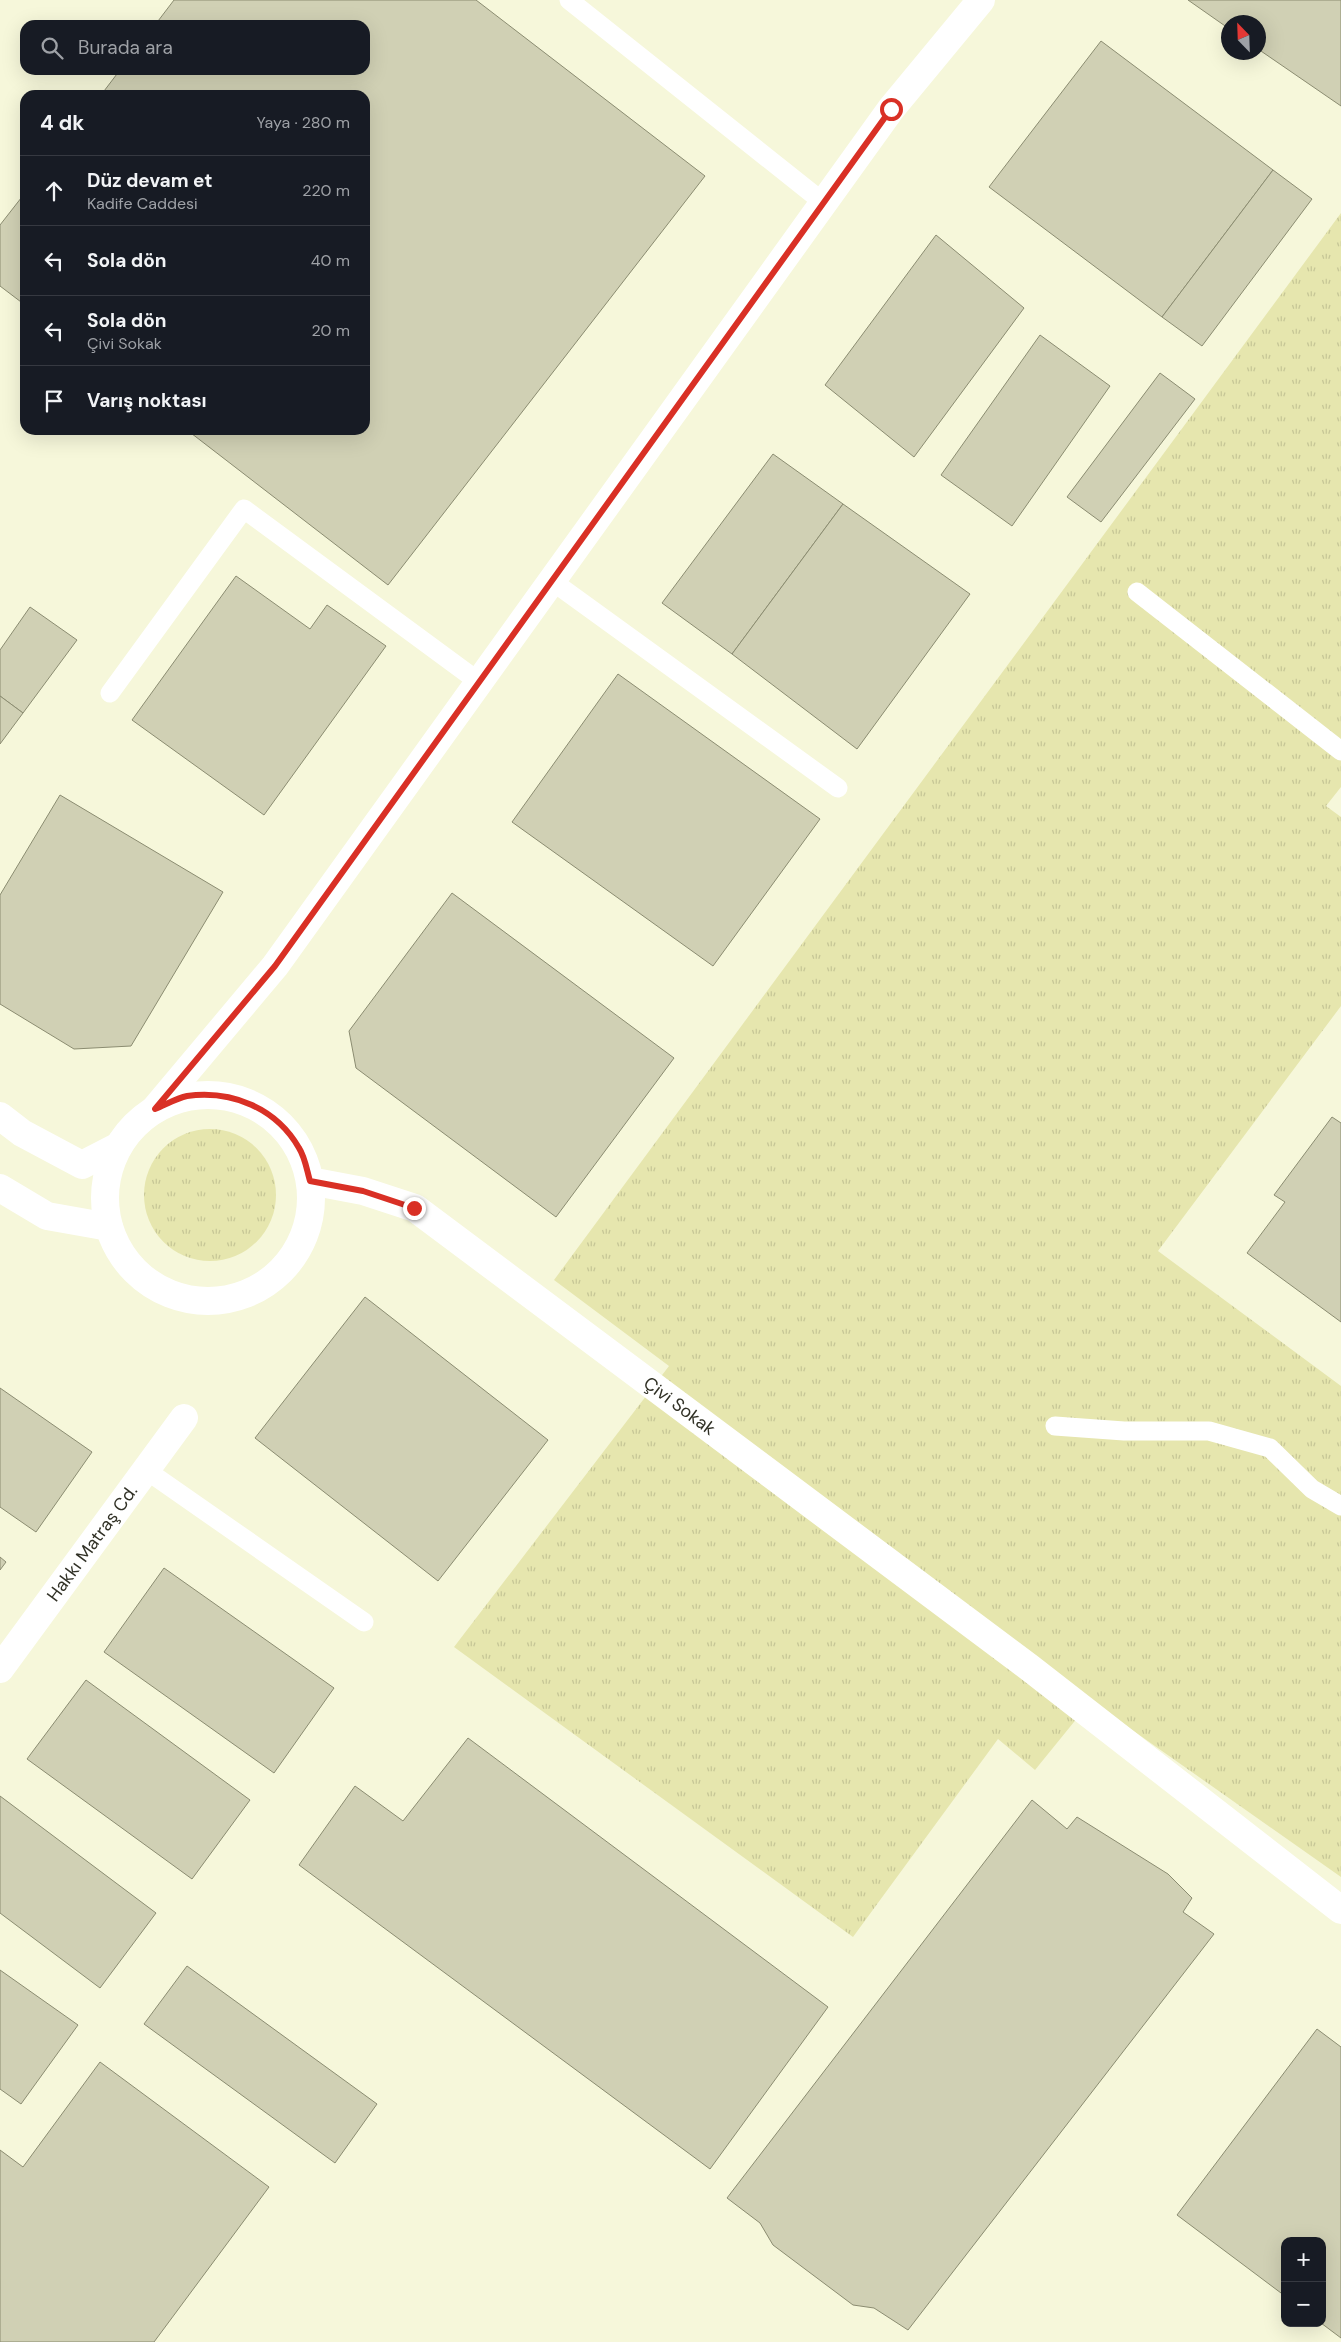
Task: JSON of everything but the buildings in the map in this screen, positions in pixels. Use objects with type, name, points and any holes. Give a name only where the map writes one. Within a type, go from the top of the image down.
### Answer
[{"type":"street","points":[[0,1116],[22,1133],[82,1165],[118,1147],[155,1109],[275,966],[891,109],[981,0]]},
{"type":"street","points":[[118,1147],[105,1186],[109,1227],[124,1258],[148,1283],[180,1297],[214,1301],[248,1293],[277,1275],[299,1247],[311,1215],[310,1181],[300,1149],[279,1122],[252,1104],[220,1095],[186,1096],[155,1109]]},
{"type":"street","name":"Çivi Sokak","points":[[310,1181],[363,1191],[414,1208],[1030,1668],[1341,1910]]},
{"type":"street","points":[[0,1188],[47,1216],[109,1227]]},
{"type":"street","name":"Hakkı Matraş Cd.","points":[[0,1669],[184,1418]]},
{"type":"lane","points":[[569,0],[824,203]]},
{"type":"lane","points":[[110,693],[244,509],[479,682]]},
{"type":"lane","points":[[552,581],[838,788]]},
{"type":"lane","points":[[1137,592],[1341,751]]},
{"type":"lane","points":[[1055,1426],[1124,1431],[1209,1431],[1270,1448],[1312,1489],[1341,1506]]},
{"type":"lane","points":[[146,1470],[364,1622]]},
{"type":"green space","points":[[1341,213],[1341,787],[1326,806],[1341,817],[1341,1006],[1158,1251],[1341,1386],[1341,1877],[1091,1701],[1035,1770],[998,1739],[853,1937],[454,1647],[669,1366],[554,1280]]},
{"type":"green space","points":[[210,1129],[235,1134],[247,1140],[265,1158],[271,1170],[276,1195],[271,1220],[265,1232],[247,1250],[235,1256],[210,1261],[185,1256],[173,1250],[155,1232],[149,1220],[144,1195],[149,1170],[155,1158],[173,1140],[185,1134]]},
{"type":"route","points":[[414,1208],[363,1191],[310,1181],[300,1149],[279,1122],[252,1104],[220,1095],[186,1096],[155,1109],[275,966],[891,109]]}]
